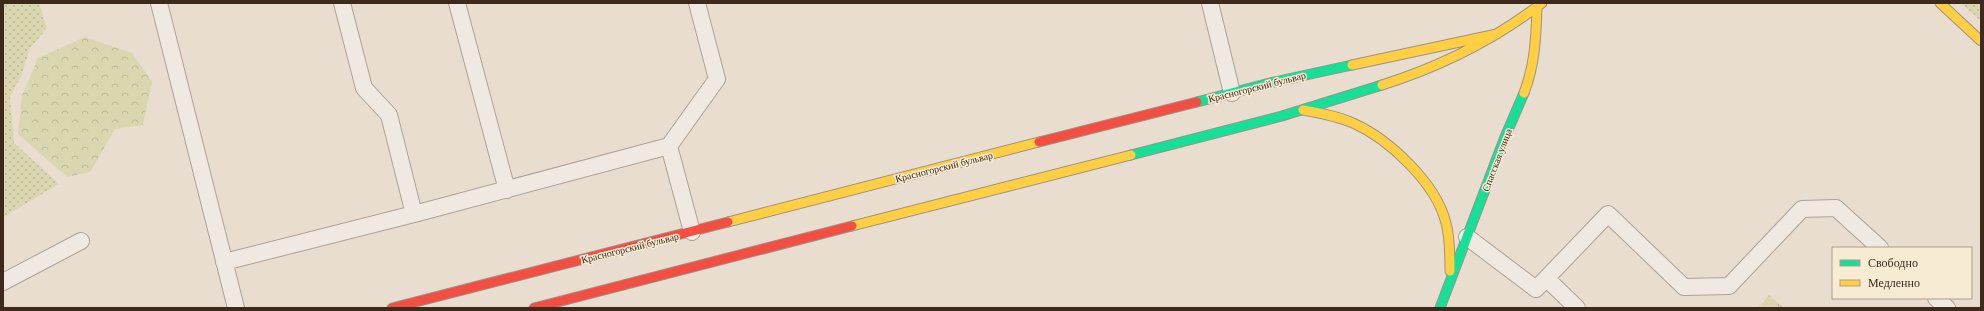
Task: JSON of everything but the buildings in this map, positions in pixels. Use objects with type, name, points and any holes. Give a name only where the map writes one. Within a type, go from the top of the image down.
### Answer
[{"type":"main road","points":[[1940,3],[1981,41]]},
{"type":"main road","name":"Красногорский бульвар","points":[[534,308],[1301,110],[1406,77],[1454,56],[1496,34],[1539,5]]},
{"type":"main road","name":"Спасская улица","points":[[1440,308],[1530,78],[1536,45],[1539,5]]},
{"type":"main road","name":"Красногорский бульвар","points":[[392,308],[1281,80],[1496,34]]},
{"type":"main road","points":[[1301,110],[1332,116],[1359,126],[1381,140],[1426,182],[1444,216],[1450,247],[1450,282]]},
{"type":"lane","points":[[159,3],[236,308]]},
{"type":"lane","points":[[342,3],[364,88],[389,115],[414,214]]},
{"type":"lane","points":[[457,3],[507,190]]},
{"type":"lane","points":[[224,262],[507,190],[670,146],[717,79],[697,3]]},
{"type":"lane","points":[[1210,3],[1232,93]]},
{"type":"lane","points":[[670,146],[692,232]]},
{"type":"lane","points":[[1467,237],[1536,289],[1608,214],[1684,287],[1729,286],[1802,209],[1836,208],[1879,247]]},
{"type":"lane","points":[[3,282],[81,240]]},
{"type":"lane","points":[[1547,278],[1577,308]]},
{"type":"lane","points":[[1937,299],[1947,308]]},
{"type":"green space","points":[[3,3],[39,3],[47,28],[30,48],[21,76],[10,97],[14,143],[59,184],[3,217]]},
{"type":"green space","points":[[1961,3],[1981,3],[1981,21]]},
{"type":"green space","points":[[85,37],[132,53],[152,82],[143,125],[115,129],[90,172],[67,177],[18,134],[22,96],[38,58]]},
{"type":"green space","points":[[1769,295],[1784,308],[1758,308]]},
{"type":"traffic: fast","points":[[1197,102],[1274,82],[1352,65]]},
{"type":"traffic: fast","points":[[1131,155],[1282,116],[1382,85]]},
{"type":"traffic: fast","points":[[1440,308],[1505,137],[1524,93]]},
{"type":"traffic: slow","points":[[1382,85],[1424,70],[1465,51],[1505,29],[1542,3]]},
{"type":"traffic: slow","points":[[1940,3],[1981,41]]},
{"type":"traffic: slow","points":[[1524,93],[1533,61],[1537,8]]},
{"type":"traffic: slow","points":[[1352,65],[1497,34]]},
{"type":"traffic: slow","points":[[1303,110],[1335,117],[1353,123],[1367,130],[1396,151],[1422,178],[1441,208],[1446,223],[1450,253],[1450,271]]},
{"type":"traffic: slow","points":[[728,222],[1039,142]]},
{"type":"traffic: slow","points":[[852,226],[1131,155]]},
{"type":"traffic: jam","points":[[1039,142],[1197,102]]},
{"type":"traffic: jam","points":[[392,308],[728,222]]},
{"type":"traffic: jam","points":[[534,308],[852,226]]}]
